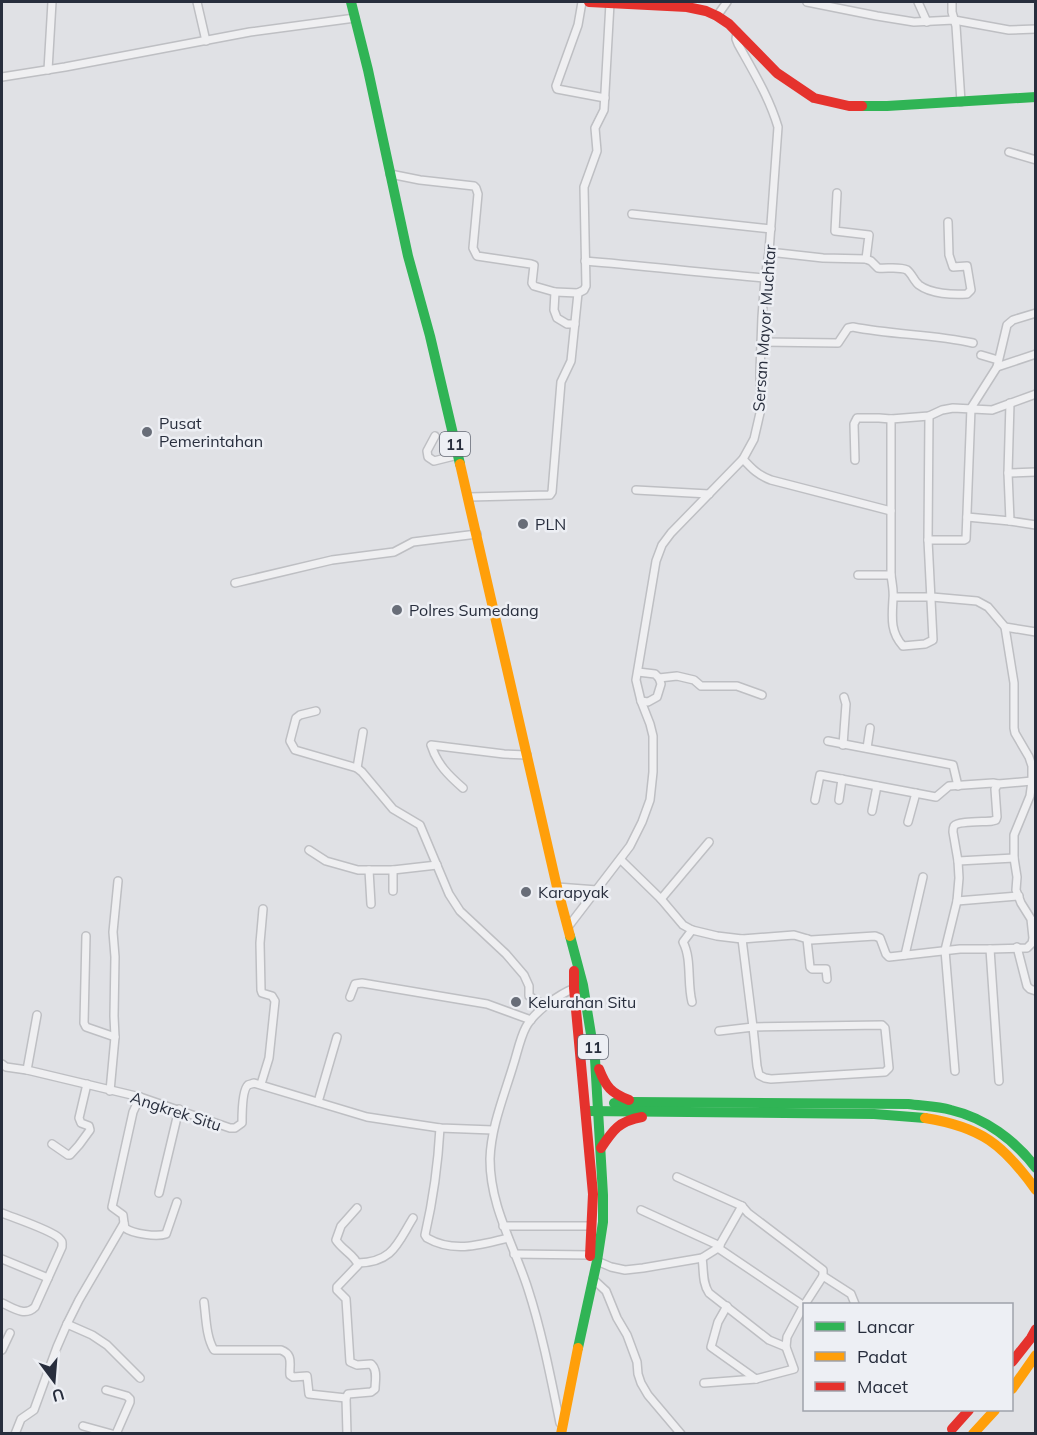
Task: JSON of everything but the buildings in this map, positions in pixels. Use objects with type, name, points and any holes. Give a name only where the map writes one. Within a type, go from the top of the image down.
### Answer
[{"type":"main road","name":"11","points":[[351,2],[408,256],[469,497],[526,755],[573,947],[593,1194],[591,1226],[593,1277],[561,1432]]},
{"type":"main road","points":[[589,2],[707,6],[729,24],[777,74],[814,98],[849,106],[887,106],[1035,97]]},
{"type":"main road","name":"11","points":[[578,987],[595,1059],[601,1148],[603,1222],[593,1258]]},
{"type":"main road","points":[[595,1059],[605,1085],[614,1094],[633,1102]]},
{"type":"main road","points":[[598,1108],[633,1102],[908,1104],[952,1110],[987,1124],[1016,1145],[1035,1168]]},
{"type":"main road","points":[[586,1108],[906,1116],[947,1123],[979,1134],[1004,1152],[1021,1170],[1035,1191]]},
{"type":"main road","points":[[601,1148],[615,1127],[630,1118],[681,1112]]},
{"type":"main road","points":[[1013,1360],[1031,1338],[1035,1329]]},
{"type":"main road","points":[[1013,1386],[1035,1355]]},
{"type":"main road","points":[[952,1430],[968,1411]]},
{"type":"main road","points":[[973,1434],[993,1411]]},
{"type":"street","points":[[48,70],[52,2]]},
{"type":"street","points":[[197,2],[206,41]]},
{"type":"street","points":[[582,2],[578,25],[556,86],[557,89],[605,98]]},
{"type":"street","points":[[717,16],[727,2]]},
{"type":"street","points":[[807,2],[914,22],[954,21],[1009,30],[1035,29]]},
{"type":"street","points":[[918,2],[927,22]]},
{"type":"street","points":[[952,2],[956,26],[961,102]]},
{"type":"street","points":[[390,174],[474,186],[478,194],[473,248],[477,256],[531,264],[534,266],[532,283],[534,286],[578,293],[584,290],[586,286],[584,187],[597,151],[595,128],[604,110],[610,3]]},
{"type":"street","points":[[2,77],[250,32],[355,18]]},
{"type":"street","name":"Sersan Mayor Muchtar","points":[[568,928],[630,846],[650,800],[653,736],[636,680],[656,561],[662,545],[671,533],[743,459],[754,439],[760,413],[765,278],[778,127],[765,92],[738,44],[737,33]]},
{"type":"street","points":[[1009,152],[1035,160]]},
{"type":"street","points":[[837,193],[835,231],[868,235],[866,259]]},
{"type":"street","points":[[632,214],[771,229]]},
{"type":"street","points":[[769,252],[823,258],[866,259],[878,268],[906,270],[920,286],[931,291],[967,294],[971,290],[967,266],[952,267],[948,222]]},
{"type":"street","points":[[585,261],[765,278]]},
{"type":"street","points":[[555,291],[556,318],[567,324],[575,324]]},
{"type":"street","points":[[469,497],[550,495],[552,492],[561,382],[571,360],[578,293]]},
{"type":"street","points":[[928,540],[966,539],[971,408],[998,364],[1005,329],[1009,323],[1035,313]]},
{"type":"street","points":[[761,342],[838,343],[848,328],[853,327],[897,334],[950,338],[973,343]]},
{"type":"street","points":[[985,356],[998,364],[1035,354]]},
{"type":"street","points":[[855,460],[854,424],[857,418],[891,419],[929,416],[953,408],[992,410],[1035,394]]},
{"type":"street","points":[[1010,403],[1008,473],[1010,521]]},
{"type":"street","points":[[891,419],[891,574],[894,597],[891,621],[900,643],[908,646],[925,644],[933,640],[928,540],[929,416]]},
{"type":"street","points":[[435,436],[427,451],[428,457],[434,461],[458,455]]},
{"type":"street","points":[[743,459],[760,476],[771,480],[891,511]]},
{"type":"street","points":[[1008,473],[1035,472]]},
{"type":"street","points":[[636,490],[709,494]]},
{"type":"street","points":[[967,517],[1035,525]]},
{"type":"street","points":[[235,583],[332,560],[394,552],[413,542],[477,534]]},
{"type":"street","points":[[858,575],[891,574]]},
{"type":"street","points":[[621,860],[661,899],[683,925],[692,930],[717,936],[742,939],[794,936],[807,939],[875,936],[880,938],[889,957],[960,949],[1027,948],[1033,938],[1031,919],[1016,890],[1014,835],[1030,796],[1032,766],[1014,728],[1014,683],[1005,627],[982,603],[977,601],[932,597],[894,597]]},
{"type":"street","points":[[1005,627],[1035,632]]},
{"type":"street","points":[[638,672],[655,674],[662,684],[657,697],[648,702],[641,701]]},
{"type":"street","points":[[659,678],[677,676],[694,680],[702,686],[737,686],[762,695]]},
{"type":"street","points":[[843,745],[846,705],[844,697]]},
{"type":"street","points":[[315,711],[296,718],[290,741],[295,750],[357,768],[393,809],[420,825],[450,894],[460,911],[498,946],[524,975],[529,986],[529,996],[545,1005]]},
{"type":"street","points":[[867,748],[870,728]]},
{"type":"street","points":[[357,768],[363,732]]},
{"type":"street","points":[[828,741],[953,765],[958,786]]},
{"type":"street","points":[[463,788],[437,761],[431,745],[526,755]]},
{"type":"street","points":[[815,800],[820,776],[936,797],[949,786],[1032,781]]},
{"type":"street","points":[[839,800],[842,779]]},
{"type":"street","points":[[955,1071],[945,950],[957,901],[959,878],[953,832],[955,825],[961,823],[996,820],[995,789],[998,784]]},
{"type":"street","points":[[872,811],[877,786]]},
{"type":"street","points":[[908,822],[916,792]]},
{"type":"street","points":[[661,899],[709,842]]},
{"type":"street","points":[[309,850],[326,861],[358,870],[393,870],[437,865]]},
{"type":"street","points":[[958,861],[1014,858]]},
{"type":"street","points":[[369,870],[371,904]]},
{"type":"street","points":[[393,870],[393,891]]},
{"type":"street","points":[[904,956],[923,877]]},
{"type":"street","points":[[110,1091],[115,1037],[113,932],[117,880]]},
{"type":"street","points":[[557,886],[597,890]]},
{"type":"street","points":[[957,901],[1019,896]]},
{"type":"street","points":[[263,909],[260,943],[261,990],[262,993],[272,996],[275,1001],[269,1058],[261,1084],[367,1117],[440,1128],[493,1130]]},
{"type":"street","points":[[692,930],[683,942],[687,949],[692,1002]]},
{"type":"street","points":[[86,936],[84,1023],[86,1027],[115,1037]]},
{"type":"street","points":[[719,1031],[753,1027],[882,1025],[885,1028],[889,1068],[885,1072],[765,1078],[759,1075],[758,1071],[753,1027],[742,939]]},
{"type":"street","points":[[807,939],[810,967],[826,969],[827,979]]},
{"type":"street","points":[[1017,947],[1027,986],[1035,991]]},
{"type":"street","points":[[990,949],[999,1082]]},
{"type":"street","points":[[350,997],[356,983],[362,983],[487,1004],[531,1020]]},
{"type":"street","points":[[561,1432],[550,1376],[528,1289],[497,1207],[491,1180],[490,1158],[493,1130],[526,1026],[545,1005],[565,992],[578,987]]},
{"type":"street","points":[[27,1070],[37,1015]]},
{"type":"street","points":[[318,1102],[337,1037]]},
{"type":"street","name":"Angkrek Situ","points":[[2,1064],[6,1067],[140,1097],[226,1127],[235,1128],[242,1123],[243,1100],[248,1085],[261,1084]]},
{"type":"street","points":[[52,1144],[70,1155],[90,1130],[89,1126],[81,1123],[79,1119],[87,1084]]},
{"type":"street","points":[[140,1097],[134,1112],[112,1207],[123,1215],[125,1228],[130,1231],[161,1235],[166,1234],[177,1202]]},
{"type":"street","points":[[159,1193],[179,1109]]},
{"type":"street","points":[[440,1128],[433,1202],[425,1235],[427,1238],[449,1246],[478,1245],[508,1238]]},
{"type":"street","points":[[677,1178],[742,1206],[823,1270],[824,1276],[805,1303]]},
{"type":"street","points":[[514,1254],[593,1258],[625,1270],[702,1258],[719,1247],[742,1206]]},
{"type":"street","points":[[357,1208],[341,1226],[336,1240],[358,1263],[373,1262],[387,1256],[413,1218]]},
{"type":"street","points":[[641,1210],[719,1247],[803,1304]]},
{"type":"street","points":[[2,1213],[58,1237],[62,1247],[35,1307],[31,1311],[21,1312],[2,1303]]},
{"type":"street","points":[[15,1434],[21,1419],[34,1410],[67,1324],[124,1223]]},
{"type":"street","points":[[503,1226],[591,1226]]},
{"type":"street","points":[[702,1258],[704,1286],[709,1293],[769,1340],[786,1347]]},
{"type":"street","points":[[2,1259],[48,1278]]},
{"type":"street","points":[[347,1434],[346,1398],[348,1394],[371,1392],[375,1389],[374,1366],[371,1364],[357,1365],[350,1362],[346,1299],[337,1290],[337,1287],[357,1268],[358,1263]]},
{"type":"street","points":[[824,1276],[848,1291],[853,1303]]},
{"type":"street","points":[[593,1277],[606,1291],[627,1335],[637,1362],[641,1383],[648,1395],[681,1434]]},
{"type":"street","points":[[204,1302],[212,1349],[219,1351],[281,1350],[288,1354],[290,1375],[293,1377],[307,1376],[309,1394],[346,1398]]},
{"type":"street","points":[[727,1306],[718,1323],[711,1347],[756,1379]]},
{"type":"street","points":[[704,1383],[756,1379],[795,1372],[786,1347],[787,1337],[803,1307]]},
{"type":"street","points":[[67,1324],[92,1335],[107,1345],[140,1378]]},
{"type":"street","points":[[2,1350],[10,1333]]},
{"type":"street","points":[[83,1426],[114,1434],[130,1399],[106,1390]]},
{"type":"traffic: fast","points":[[351,2],[408,256],[430,336],[460,464]]},
{"type":"traffic: fast","points":[[862,106],[1036,97]]},
{"type":"traffic: fast","points":[[570,936],[583,985],[595,1059],[603,1195],[603,1222],[597,1261],[578,1348]]},
{"type":"traffic: fast","points":[[614,1103],[908,1104],[940,1108],[976,1118],[987,1124],[1009,1139],[1036,1168]]},
{"type":"traffic: fast","points":[[586,1111],[874,1114],[925,1118]]},
{"type":"traffic: slow","points":[[460,464],[570,936]]},
{"type":"traffic: slow","points":[[925,1118],[961,1127],[989,1140],[1013,1161],[1036,1190]]},
{"type":"traffic: slow","points":[[561,1434],[578,1348]]},
{"type":"traffic: slow","points":[[1013,1388],[1036,1355]]},
{"type":"traffic: slow","points":[[973,1434],[994,1411]]},
{"type":"traffic: jam","points":[[589,2],[687,7],[706,11],[729,24],[777,73],[814,98],[849,106],[862,106]]},
{"type":"traffic: jam","points":[[574,971],[593,1194],[590,1256]]},
{"type":"traffic: jam","points":[[599,1069],[610,1089],[629,1100]]},
{"type":"traffic: jam","points":[[601,1148],[617,1127],[642,1117]]},
{"type":"traffic: jam","points":[[1013,1361],[1036,1329]]},
{"type":"traffic: jam","points":[[952,1429],[968,1411]]},
{"type":"place","name":"Pusat Pemerintahan","points":[[147,432]]},
{"type":"place","name":"PLN","points":[[523,524]]},
{"type":"place","name":"Polres Sumedang","points":[[397,610]]},
{"type":"place","name":"Karapyak","points":[[526,892]]},
{"type":"place","name":"Kelurahan Situ","points":[[516,1002]]}]
